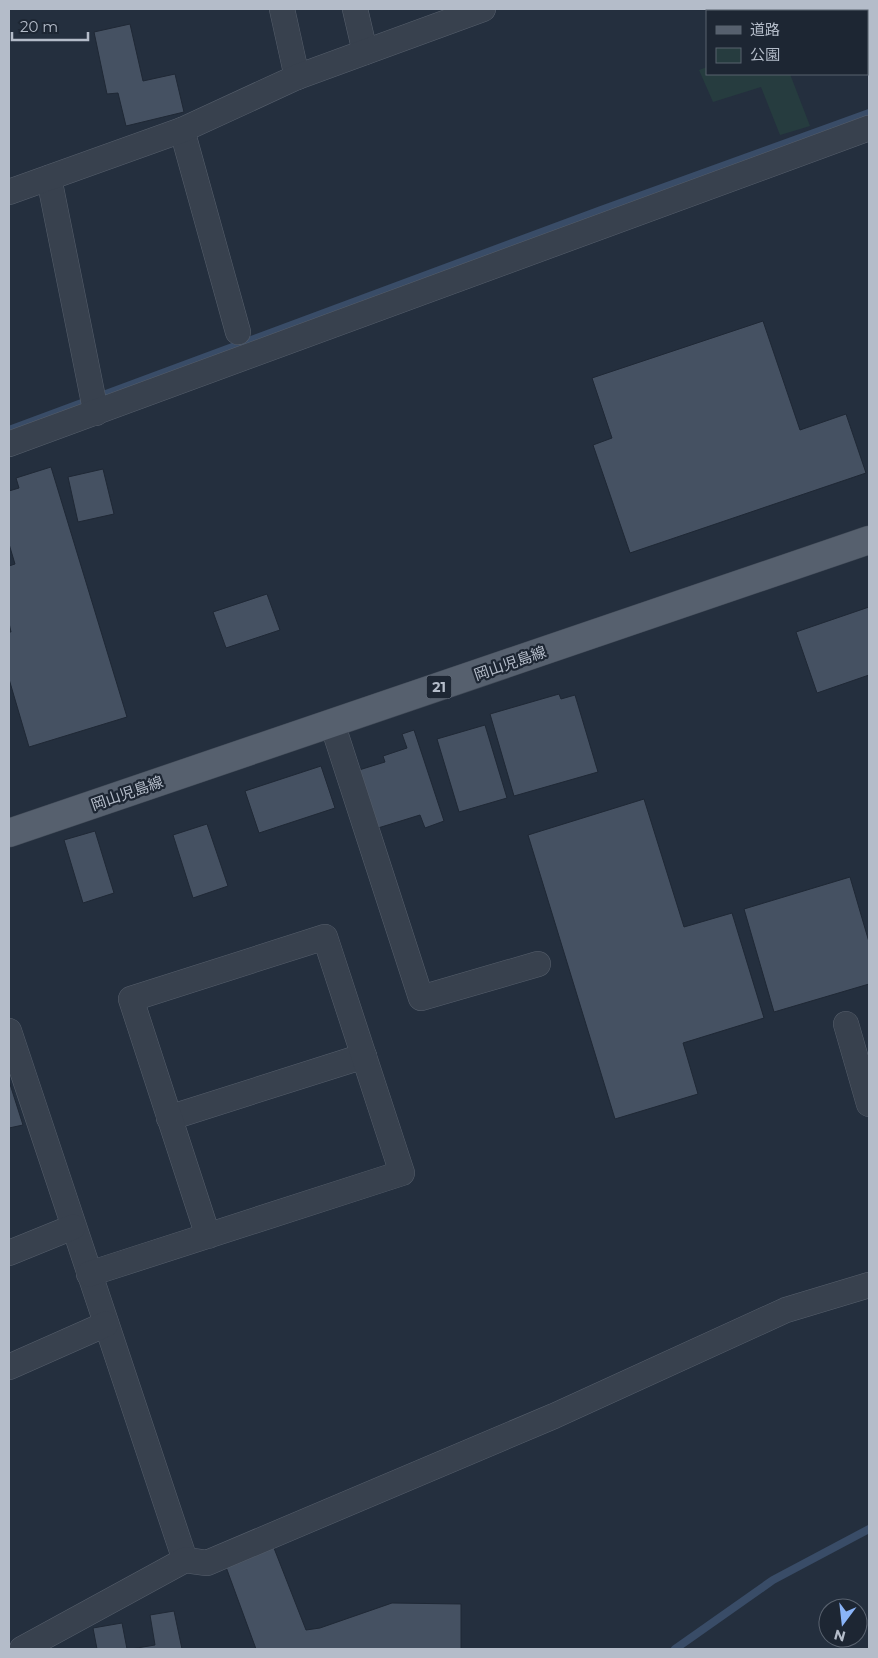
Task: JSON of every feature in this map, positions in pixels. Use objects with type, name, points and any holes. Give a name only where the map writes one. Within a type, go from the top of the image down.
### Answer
[{"type":"main road","name":"岡山児島線","points":[[9,833],[869,540]]},
{"type":"street","points":[[282,9],[297,76]]},
{"type":"street","points":[[355,9],[365,52]]},
{"type":"street","points":[[9,192],[182,130],[297,76],[483,9]]},
{"type":"street","points":[[9,444],[95,404],[869,128]]},
{"type":"street","points":[[182,130],[238,332]]},
{"type":"street","points":[[48,178],[95,404]]},
{"type":"street","points":[[332,723],[421,998],[538,964]]},
{"type":"street","points":[[89,1274],[208,1236],[402,1173],[325,937],[131,1000],[208,1236]]},
{"type":"street","points":[[846,1024],[869,1104]]},
{"type":"street","points":[[9,1031],[185,1560]]},
{"type":"street","points":[[169,1118],[364,1056]]},
{"type":"street","points":[[9,1253],[73,1227]]},
{"type":"street","points":[[22,1649],[185,1560],[207,1563],[554,1416],[786,1310],[869,1285]]},
{"type":"street","points":[[9,1367],[106,1324]]},
{"type":"green space","points":[[717,9],[766,10],[718,10]]},
{"type":"green space","points":[[706,67],[706,75],[790,75],[810,126],[780,135],[761,87],[713,102],[699,70]]},
{"type":"building","points":[[130,24],[143,81],[175,74],[184,112],[126,126],[118,93],[107,94],[94,32]]},
{"type":"building","points":[[763,321],[800,430],[846,414],[866,473],[630,553],[593,445],[612,438],[592,378]]},
{"type":"building","points":[[51,467],[127,717],[29,747],[9,679],[9,632],[11,632],[9,623],[9,566],[15,564],[9,544],[9,491],[19,488],[16,478]]},
{"type":"building","points":[[103,469],[114,514],[78,522],[68,477]]},
{"type":"building","points":[[267,594],[280,630],[226,648],[213,612]]},
{"type":"building","points":[[869,607],[869,675],[817,693],[796,632]]},
{"type":"building","points":[[559,694],[561,699],[575,695],[598,772],[514,796],[490,714]]},
{"type":"building","points":[[485,725],[507,798],[459,812],[437,739]]},
{"type":"building","points":[[414,730],[444,821],[425,828],[420,815],[378,828],[359,770],[385,762],[383,756],[407,748],[402,734]]},
{"type":"building","points":[[321,766],[335,808],[259,833],[245,791]]},
{"type":"building","points":[[644,799],[684,927],[732,913],[764,1018],[683,1043],[698,1094],[615,1119],[528,835]]},
{"type":"building","points":[[207,824],[228,886],[193,898],[173,835]]},
{"type":"building","points":[[95,831],[114,893],[83,903],[64,840]]},
{"type":"building","points":[[850,877],[869,942],[869,984],[774,1012],[744,909]]},
{"type":"building","points":[[9,1081],[23,1125],[9,1128]]},
{"type":"building","points":[[272,1543],[306,1630],[320,1628],[392,1603],[461,1604],[461,1649],[256,1649],[226,1567]]},
{"type":"building","points":[[174,1611],[182,1649],[131,1649],[155,1645],[150,1615]]},
{"type":"building","points":[[122,1623],[127,1649],[97,1649],[93,1628]]},
{"type":"waterway","points":[[9,430],[601,210],[869,113]]},
{"type":"waterway","points":[[675,1649],[773,1580],[869,1529]]}]
